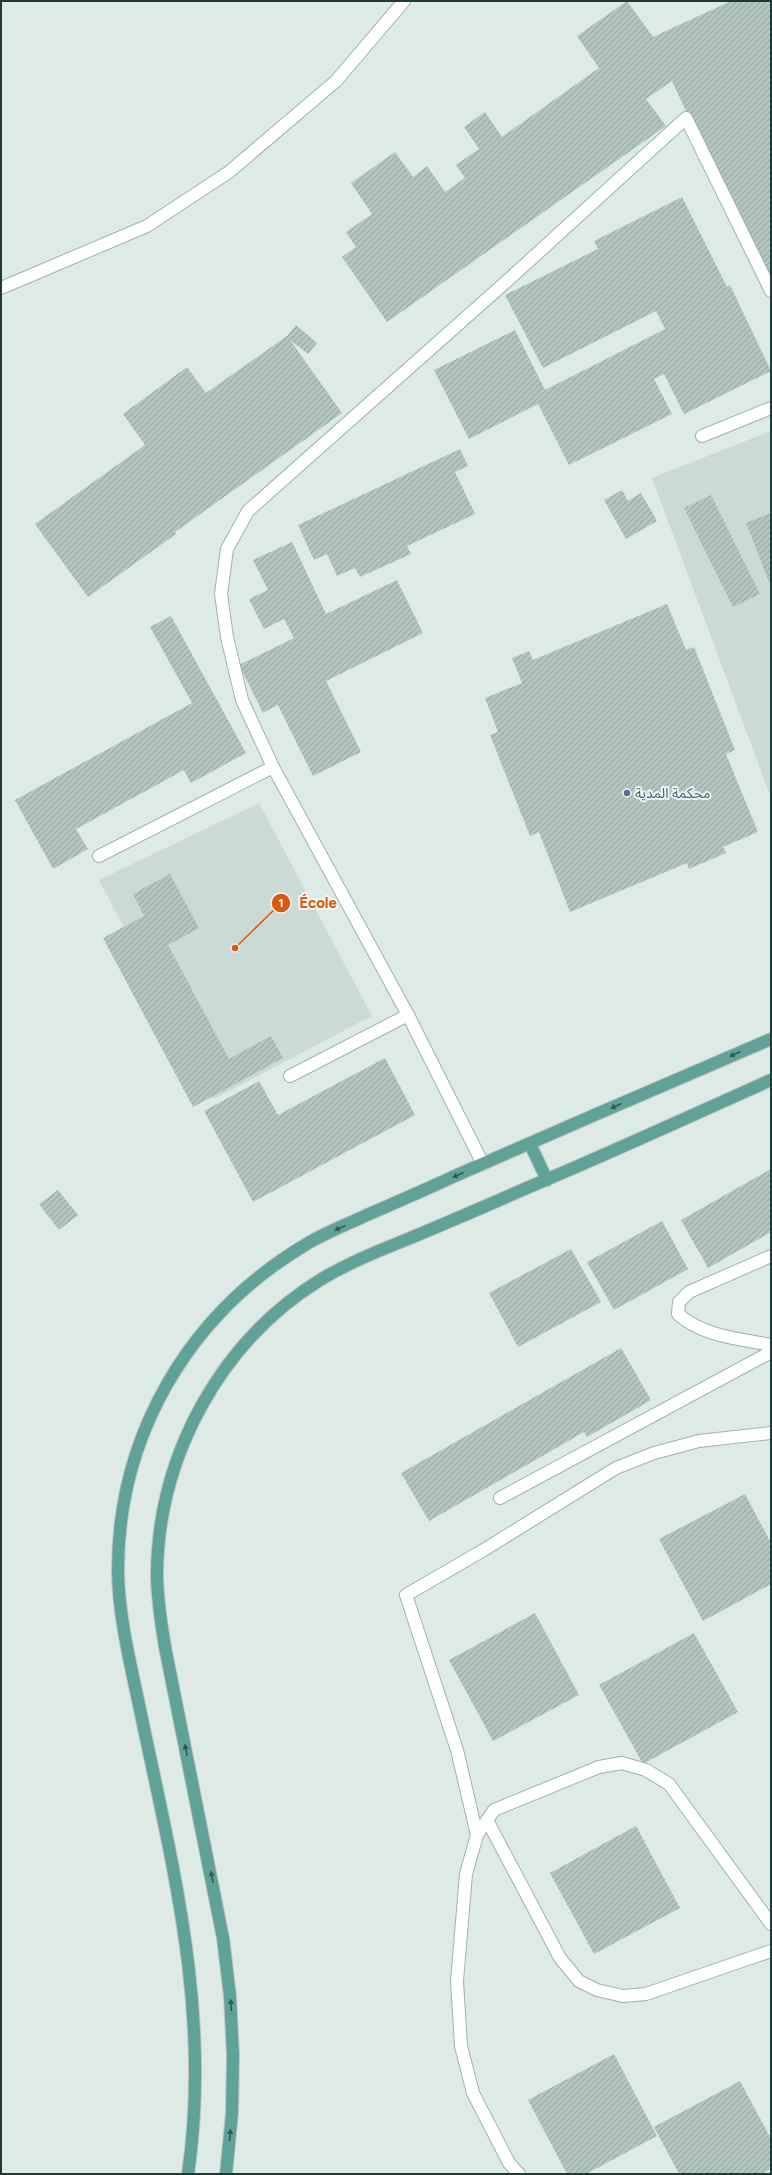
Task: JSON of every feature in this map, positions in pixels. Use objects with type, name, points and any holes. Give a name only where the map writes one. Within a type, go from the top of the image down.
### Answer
[{"type":"main road","points":[[188,2174],[194,2112],[196,2058],[188,1949],[120,1607],[118,1573],[120,1531],[126,1490],[137,1451],[152,1412],[184,1356],[218,1314],[246,1287],[276,1263],[309,1242],[771,1038]]},
{"type":"main road","points":[[226,2174],[232,2106],[233,2055],[230,1996],[224,1938],[159,1611],[157,1574],[159,1538],[165,1501],[174,1466],[187,1432],[203,1402],[229,1362],[256,1331],[286,1304],[320,1280],[355,1261],[547,1180],[771,1080]]},
{"type":"main road","points":[[530,1144],[547,1180]]},
{"type":"street","points":[[1,288],[147,226],[229,172],[336,81],[404,1]]},
{"type":"street","points":[[483,1164],[408,1015],[272,767],[242,700],[227,637],[221,594],[227,549],[248,510],[501,286],[686,118],[771,291]]},
{"type":"street","points":[[702,436],[771,408]]},
{"type":"street","points":[[99,856],[272,767]]},
{"type":"street","points":[[290,1076],[408,1015]]},
{"type":"street","points":[[771,1256],[689,1292],[679,1302],[678,1314],[689,1324],[728,1337],[771,1345]]},
{"type":"street","points":[[500,1498],[771,1352]]},
{"type":"street","points":[[477,1835],[458,1750],[406,1595],[482,1551],[616,1468],[654,1453],[699,1441],[771,1433]]},
{"type":"street","points":[[519,2174],[509,2163],[473,2093],[461,2046],[457,1981],[466,1874],[477,1835],[494,1810],[600,1767],[622,1763],[646,1770],[669,1784],[771,1924]]},
{"type":"street","points":[[487,1820],[560,1958],[579,1980],[597,1990],[623,1996],[646,1994],[771,1950]]},
{"type":"shaded area","points":[[771,431],[771,798],[652,478]]},
{"type":"shaded area","points":[[259,803],[372,1016],[214,1099],[99,880]]},
{"type":"building","points":[[627,1],[653,37],[731,1],[771,1],[771,288],[769,289],[672,81],[646,99],[666,126],[387,322],[342,257],[356,247],[346,232],[372,214],[351,183],[395,152],[413,177],[427,166],[445,192],[465,178],[456,165],[479,149],[464,127],[485,112],[502,137],[599,68],[577,36]]},
{"type":"building","points":[[682,197],[727,287],[730,285],[771,371],[684,414],[664,374],[654,379],[672,414],[569,465],[538,404],[469,439],[434,370],[515,330],[545,390],[665,329],[656,311],[543,368],[505,295],[598,249],[594,241]]},
{"type":"building","points":[[296,325],[317,343],[308,354],[290,340],[342,413],[175,532],[176,534],[88,597],[35,524],[145,445],[123,414],[187,367],[206,393],[287,336]]},
{"type":"building","points":[[460,449],[468,466],[455,472],[475,514],[407,546],[411,554],[360,577],[355,568],[337,576],[327,554],[314,560],[298,525]]},
{"type":"building","points":[[622,490],[628,501],[641,493],[657,521],[626,539],[604,500]]},
{"type":"building","points":[[711,495],[760,594],[733,607],[684,508]]},
{"type":"building","points":[[771,513],[771,587],[746,523]]},
{"type":"building","points":[[292,542],[326,614],[397,580],[423,633],[326,681],[361,752],[313,776],[278,705],[263,713],[239,665],[294,638],[284,619],[264,629],[249,599],[268,590],[253,560]]},
{"type":"building","name":"محكمة المدية","points":[[667,604],[686,650],[694,647],[735,750],[726,754],[758,832],[723,847],[726,853],[689,869],[687,863],[570,912],[539,832],[530,836],[490,735],[498,732],[485,698],[522,683],[512,658],[529,651],[533,660]]},
{"type":"building","points":[[171,616],[246,753],[191,783],[184,770],[76,829],[88,849],[53,869],[15,800],[192,703],[150,627]]},
{"type":"building","points":[[170,874],[199,928],[168,945],[229,1059],[271,1036],[283,1058],[193,1107],[103,938],[144,916],[133,894]]},
{"type":"building","points":[[385,1058],[415,1115],[253,1202],[204,1111],[259,1081],[278,1115]]},
{"type":"building","points":[[771,1169],[771,1232],[708,1268],[681,1220]]},
{"type":"building","points":[[58,1190],[78,1215],[59,1230],[39,1204]]},
{"type":"building","points":[[662,1221],[688,1269],[614,1310],[587,1262]]},
{"type":"building","points":[[571,1249],[601,1302],[518,1347],[489,1293]]},
{"type":"building","points":[[621,1348],[651,1400],[587,1437],[584,1432],[429,1521],[401,1473]]},
{"type":"building","points":[[745,1494],[771,1543],[771,1584],[703,1621],[659,1539]]},
{"type":"building","points":[[535,1613],[579,1695],[493,1741],[449,1660]]},
{"type":"building","points":[[694,1633],[738,1712],[643,1764],[599,1685]]},
{"type":"building","points":[[636,1826],[680,1908],[594,1954],[550,1873]]},
{"type":"building","points":[[614,2054],[657,2136],[586,2174],[567,2174],[528,2100]]},
{"type":"building","points":[[740,2081],[771,2139],[771,2169],[762,2174],[679,2174],[654,2127]]},
{"type":"place","name":"محكمة المدية","points":[[627,793]]},
{"type":"place","name":"École","points":[[235,948]]}]
